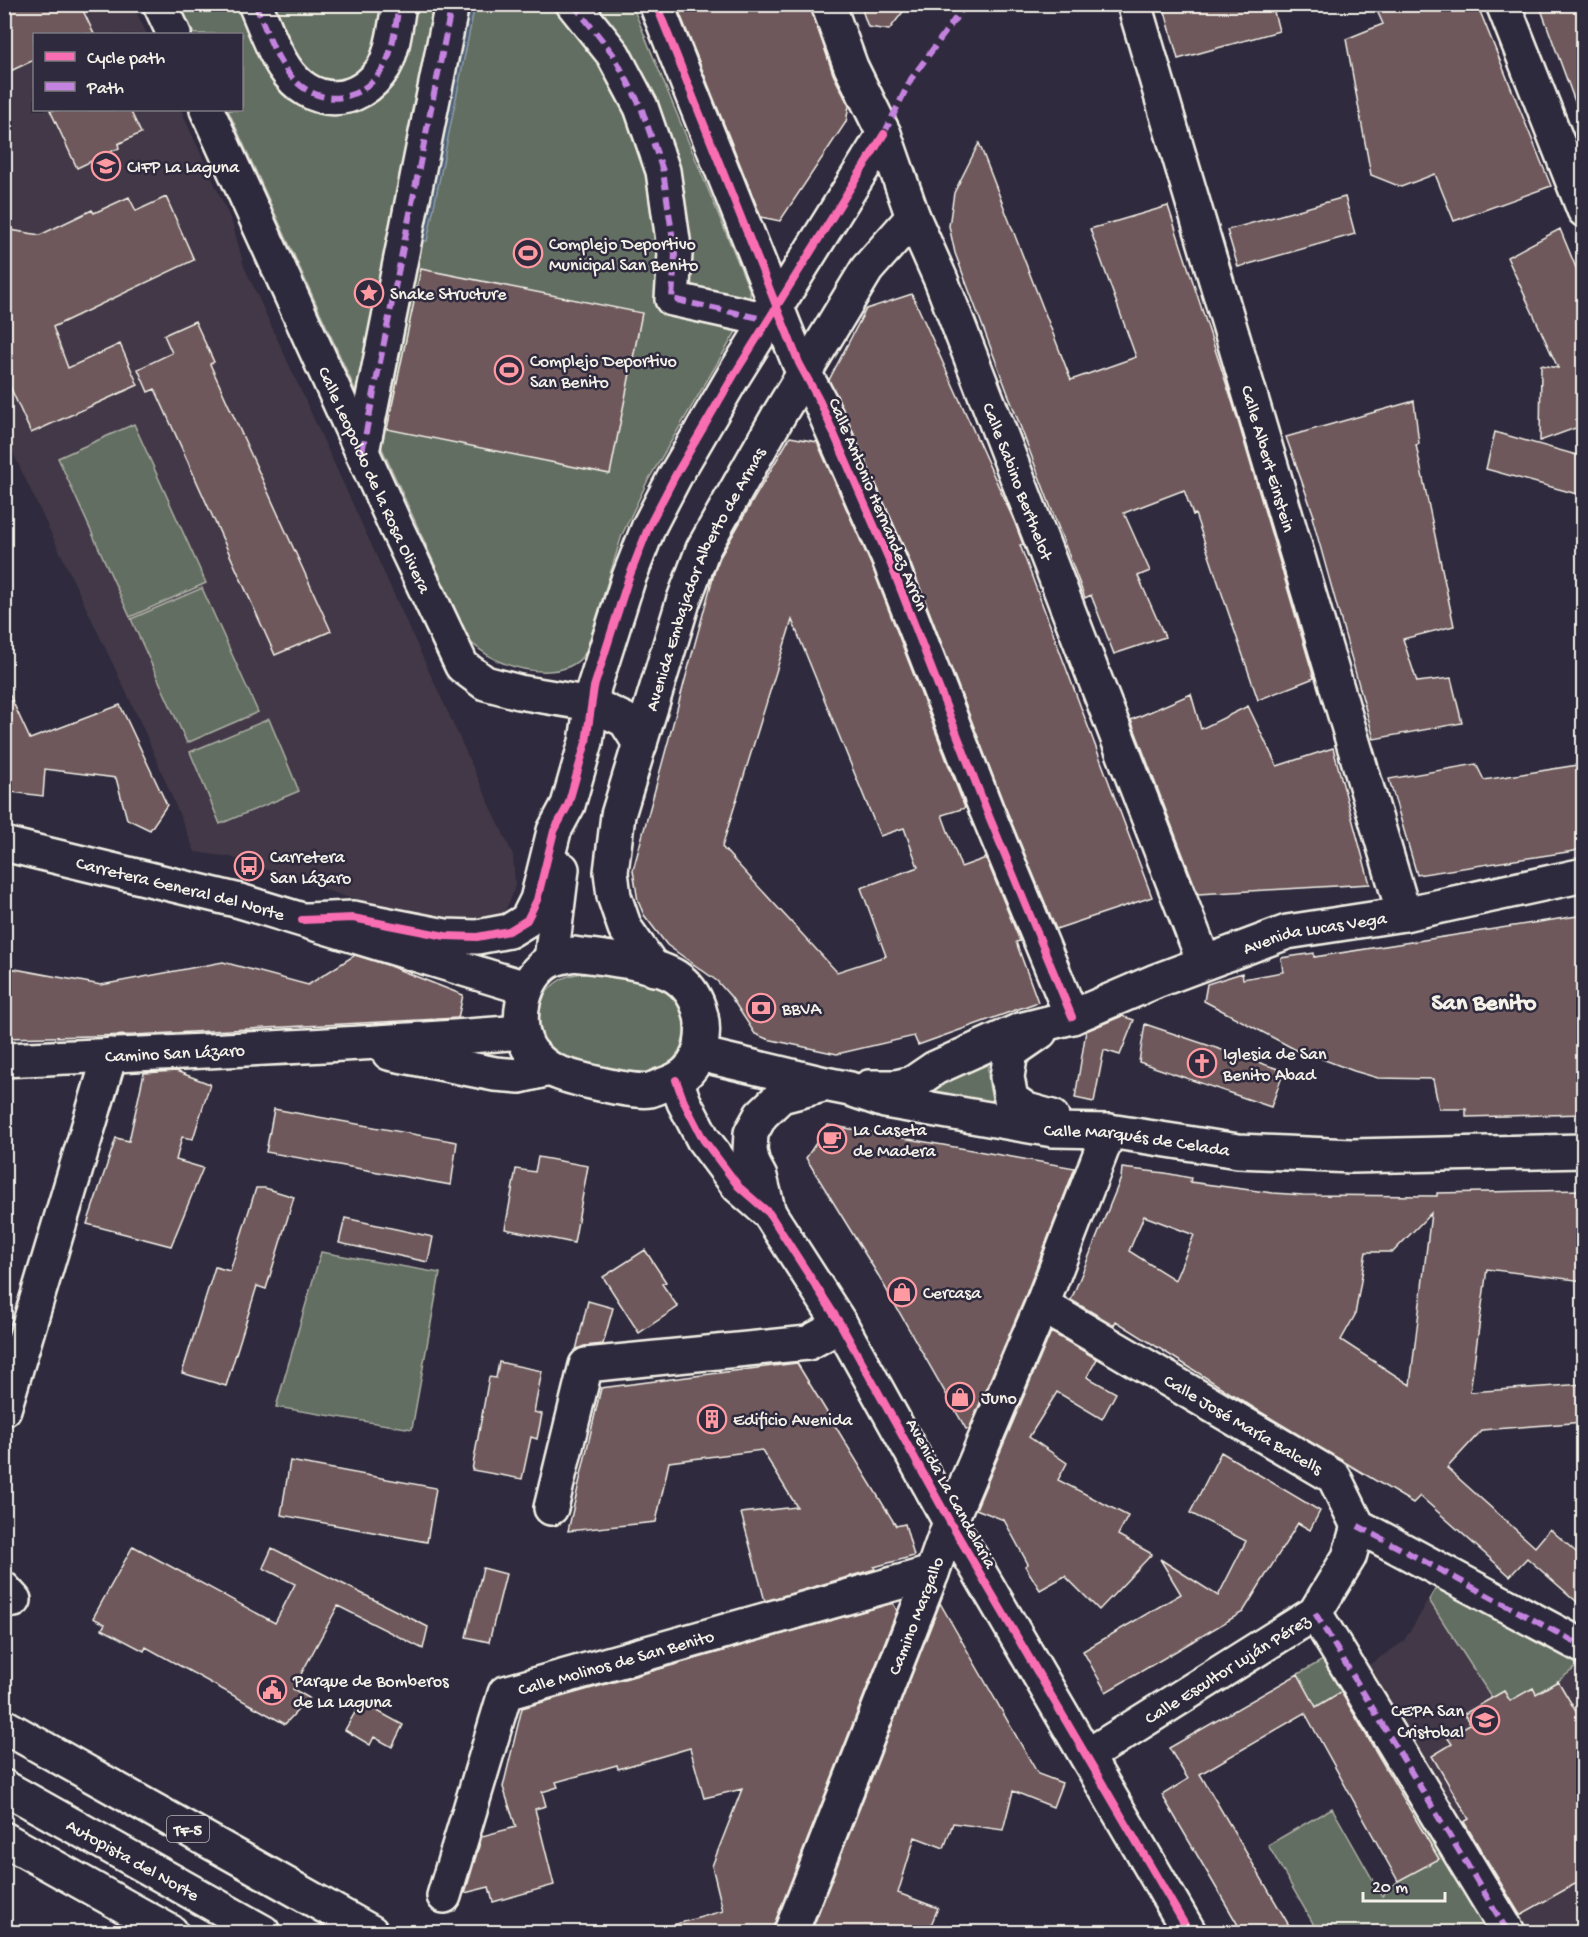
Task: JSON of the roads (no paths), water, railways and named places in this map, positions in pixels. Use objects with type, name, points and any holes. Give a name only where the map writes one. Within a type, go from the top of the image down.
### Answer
[{"type":"main road","points":[[160,4],[174,33]]},
{"type":"main road","points":[[255,4],[284,67],[304,90],[325,98],[349,97],[372,84],[385,64],[399,4]]},
{"type":"main road","points":[[362,452],[452,4]]},
{"type":"main road","points":[[573,4],[613,54],[641,107],[663,171],[675,254],[672,299],[772,313]]},
{"type":"main road","name":"Calle Antonio Hernandez Arrón","points":[[656,4],[772,313],[820,402],[890,562],[986,809],[1064,1020]]},
{"type":"main road","name":"Calle Sabino Berthelot","points":[[828,4],[851,67],[884,134],[913,217],[945,292],[1204,962]]},
{"type":"main road","name":"Calle Albert Einstein","points":[[1134,4],[1404,914]]},
{"type":"main road","points":[[1503,4],[1584,210]]},
{"type":"main road","name":"Calle Leopoldo de la Rosa Olivera","points":[[207,111],[462,666],[485,683],[519,692],[591,704],[625,720],[640,744]]},
{"type":"main road","points":[[302,920],[352,918],[445,936],[477,937],[509,930],[526,920],[537,900],[554,831],[568,805],[586,742],[594,687],[628,580],[649,526],[675,476],[772,313],[884,134]]},
{"type":"main road","name":"Avenida Embajador Alberto de Armas","points":[[654,969],[625,928],[614,896],[611,872],[618,815],[683,602],[704,549],[777,418],[867,269],[913,217]]},
{"type":"main road","points":[[551,960],[563,857],[570,834],[568,805]]},
{"type":"main road","name":"Carretera General del Norte","points":[[4,844],[240,902],[526,988]]},
{"type":"main road","name":"Avenida Lucas Vega","points":[[1109,1131],[1027,1110],[1011,1099],[1007,1077],[1011,1052],[1028,1039],[1064,1020],[1204,962],[1287,932],[1404,914],[1584,875]]},
{"type":"main road","points":[[574,954],[654,969],[675,976],[690,990],[700,1009],[704,1032],[699,1054],[693,1067],[676,1080],[648,1090],[629,1089],[569,1076],[550,1069],[531,1052],[522,1032],[522,1006],[526,988],[551,960],[574,954]]},
{"type":"main road","name":"Avenida Lucas Vega","points":[[837,1087],[896,1087],[913,1083],[935,1068],[1020,1030],[1064,1020]]},
{"type":"main road","name":"Camino San Lázaro","points":[[4,1060],[276,1046],[346,1045],[522,1032]]},
{"type":"main road","name":"Camino San Lázaro","points":[[346,1045],[495,1074],[520,1076],[550,1069]]},
{"type":"main road","name":"Calle Marqués de Celada","points":[[699,1054],[837,1087],[885,1101],[1053,1130],[1109,1131],[1238,1151],[1352,1156],[1584,1151]]},
{"type":"main road","points":[[4,1408],[110,1055]]},
{"type":"main road","name":"Avenida La Candelaria","points":[[676,1080],[684,1102],[703,1139],[739,1187],[769,1213],[841,1325],[950,1522],[1189,1932]]},
{"type":"main road","points":[[769,1213],[760,1177],[753,1164],[750,1151],[751,1132],[761,1114],[781,1096],[837,1087]]},
{"type":"main road","name":"Camino Margallo","points":[[791,1932],[950,1522],[1042,1305],[1109,1131]]},
{"type":"main road","name":"Calle José María Balcells","points":[[1042,1305],[1334,1477],[1358,1526]]},
{"type":"main road","points":[[551,1508],[586,1365],[808,1343],[841,1325]]},
{"type":"main road","points":[[1358,1526],[1584,1647]]},
{"type":"main road","name":"Calle Escultor Luján Pérez","points":[[1087,1756],[1315,1613],[1349,1557],[1358,1526]]},
{"type":"main road","name":"Calle Molinos de San Benito","points":[[444,1896],[505,1693],[932,1573]]},
{"type":"main road","points":[[1315,1613],[1508,1932]]},
{"type":"main road","name":"TF-5","points":[[4,1726],[371,1932]]},
{"type":"main road","name":"Autopista del Norte","points":[[4,1787],[263,1932]]},
{"type":"main road","points":[[4,1839],[171,1932]]},
{"type":"water","points":[[462,5],[475,5],[427,241],[414,238]]},
{"type":"place","name":"CIFP La Laguna","points":[[106,166]]},
{"type":"place","name":"Complejo Deportivo Municipal San Benito","points":[[528,253]]},
{"type":"place","name":"Snake Structure","points":[[369,293]]},
{"type":"place","name":"Complejo Deportivo San Benito","points":[[509,370]]},
{"type":"place","name":"Carretera San Lázaro","points":[[249,866]]},
{"type":"place","name":"BBVA","points":[[761,1008]]},
{"type":"place","name":"Iglesia de San Benito Abad","points":[[1202,1063]]},
{"type":"place","name":"La Caseta de Madera","points":[[832,1139]]},
{"type":"place","name":"Cercasa","points":[[902,1292]]},
{"type":"place","name":"Juno","points":[[960,1397]]},
{"type":"place","name":"Edificio Avenida","points":[[712,1419]]},
{"type":"place","name":"Parque de Bomberos de La Laguna","points":[[272,1690]]},
{"type":"place","name":"CEPA San Cristobal","points":[[1485,1720]]},
{"type":"district","name":"San Benito","points":[[1484,1001]]}]
